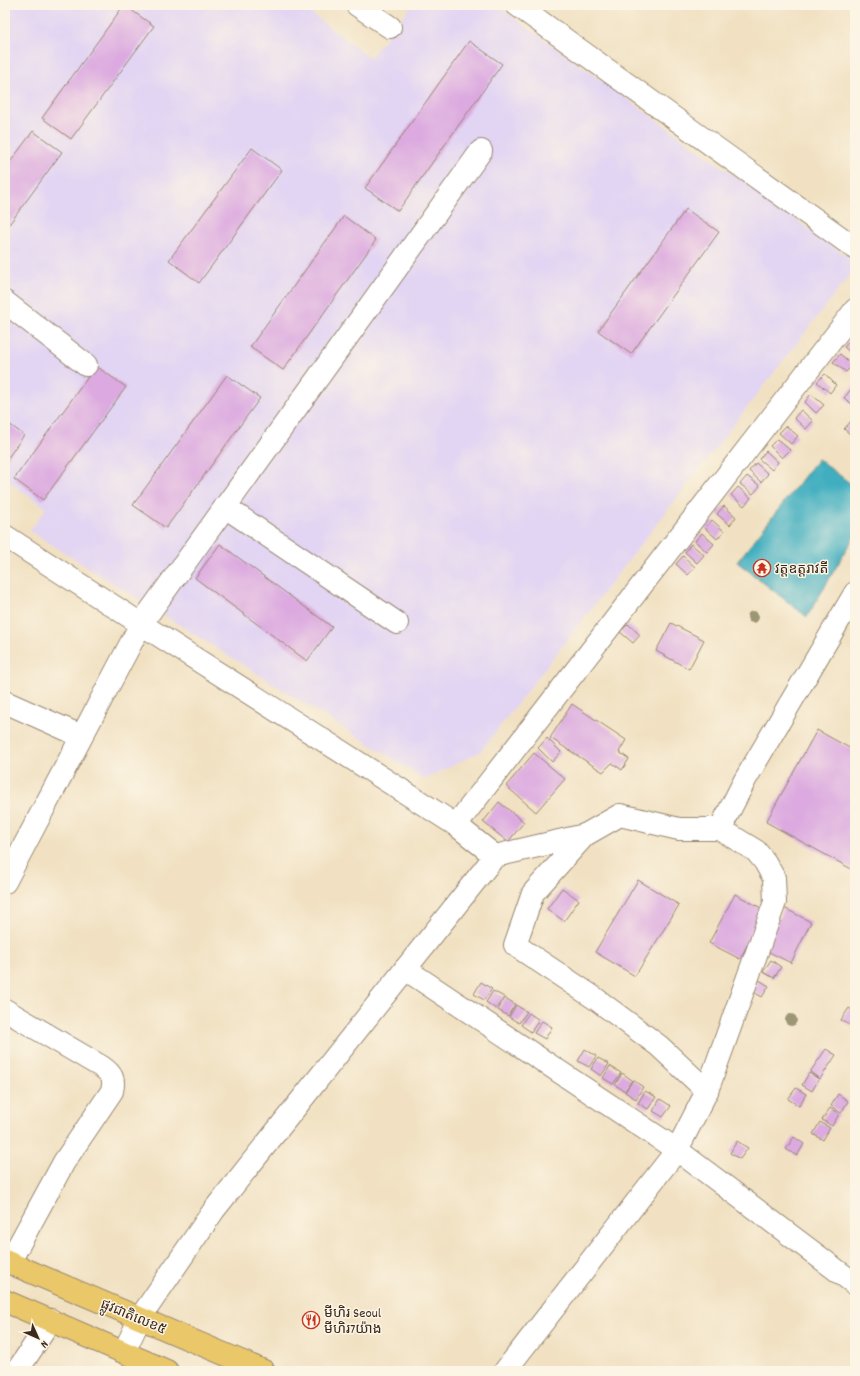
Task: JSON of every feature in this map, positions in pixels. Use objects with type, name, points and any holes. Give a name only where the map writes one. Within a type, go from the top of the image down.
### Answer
[{"type":"highway","name":"ផ្លូវជាតិលេខ៥","points":[[7,1262],[264,1371]]},
{"type":"highway","points":[[5,1301],[167,1371]]},
{"type":"street","points":[[357,5],[390,27]]},
{"type":"street","points":[[517,5],[855,248]]},
{"type":"street","points":[[5,882],[141,624],[481,151]]},
{"type":"street","points":[[5,302],[86,365]]},
{"type":"street","points":[[456,825],[855,310]]},
{"type":"street","points":[[225,507],[397,623]]},
{"type":"street","points":[[5,536],[456,825],[496,856]]},
{"type":"street","points":[[720,829],[745,780],[855,592]]},
{"type":"street","points":[[5,702],[81,736]]},
{"type":"street","points":[[124,1352],[140,1318],[214,1210],[496,856],[585,835],[620,815],[679,829],[720,829],[756,850],[774,878],[775,902],[707,1091],[676,1150],[505,1371]]},
{"type":"street","points":[[585,835],[533,893],[515,945],[596,999],[659,1046],[707,1091]]},
{"type":"street","points":[[406,969],[676,1150],[855,1284]]},
{"type":"street","points":[[5,1010],[102,1067],[112,1076],[114,1082],[112,1091],[64,1162],[7,1262]]},
{"type":"street","points":[[17,1371],[50,1320]]},
{"type":"shaded area","points":[[5,5],[300,5],[370,58],[412,5],[496,5],[855,262],[855,268],[480,752],[425,779],[30,531],[46,508],[5,479]]},
{"type":"water","points":[[818,459],[855,487],[855,535],[807,617],[737,562]]},
{"type":"building","points":[[124,5],[154,26],[71,139],[42,118]]},
{"type":"building","points":[[469,41],[502,64],[398,211],[365,188]]},
{"type":"building","points":[[33,131],[62,152],[5,230],[5,169]]},
{"type":"building","points":[[252,148],[282,170],[199,283],[169,260]]},
{"type":"building","points":[[686,209],[719,232],[631,354],[598,331]]},
{"type":"building","points":[[344,216],[376,240],[283,370],[250,347]]},
{"type":"building","points":[[851,339],[855,343],[855,357],[844,347]]},
{"type":"building","points":[[840,354],[853,365],[846,372],[833,362]]},
{"type":"building","points":[[96,366],[126,387],[43,500],[14,479]]},
{"type":"building","points":[[825,374],[836,385],[830,393],[817,382]]},
{"type":"building","points":[[227,375],[260,398],[166,528],[133,505]]},
{"type":"building","points":[[855,384],[855,406],[844,398]]},
{"type":"building","points":[[811,394],[824,405],[816,413],[805,402]]},
{"type":"building","points":[[801,410],[813,421],[806,429],[794,418]]},
{"type":"building","points":[[855,417],[855,438],[844,429]]},
{"type":"building","points":[[5,421],[24,435],[5,462]]},
{"type":"building","points":[[786,426],[798,436],[791,444],[779,433]]},
{"type":"building","points":[[777,439],[790,450],[782,458],[770,446]]},
{"type":"building","points":[[766,451],[778,462],[772,470],[759,459]]},
{"type":"building","points":[[756,463],[768,474],[761,482],[749,471]]},
{"type":"building","points":[[747,476],[760,486],[753,494],[740,484]]},
{"type":"building","points":[[738,487],[751,498],[744,506],[731,495]]},
{"type":"building","points":[[724,506],[736,517],[730,525],[717,514]]},
{"type":"building","points":[[712,520],[724,531],[717,539],[705,528]]},
{"type":"building","points":[[702,533],[714,544],[707,552],[695,541]]},
{"type":"building","points":[[220,544],[332,627],[307,661],[195,578]]},
{"type":"building","points":[[691,544],[704,555],[697,563],[685,552]]},
{"type":"building","points":[[683,556],[695,567],[688,575],[676,564]]},
{"type":"building","points":[[671,623],[704,640],[689,669],[656,651]]},
{"type":"building","points":[[628,624],[640,635],[633,643],[620,632]]},
{"type":"building","points":[[572,704],[626,740],[619,752],[629,759],[622,770],[612,763],[603,772],[550,738]]},
{"type":"building","points":[[817,730],[855,751],[855,871],[766,822]]},
{"type":"building","points":[[547,738],[561,752],[552,762],[538,748]]},
{"type":"building","points":[[534,753],[565,779],[536,812],[506,786]]},
{"type":"building","points":[[499,802],[524,822],[508,842],[483,822]]},
{"type":"building","points":[[638,880],[679,905],[635,976],[595,952]]},
{"type":"building","points":[[562,888],[579,900],[564,921],[547,909]]},
{"type":"building","points":[[735,894],[765,910],[740,959],[709,943]]},
{"type":"building","points":[[784,908],[811,922],[791,963],[763,949]]},
{"type":"building","points":[[771,960],[781,967],[774,978],[763,972]]},
{"type":"building","points":[[759,980],[769,986],[762,997],[752,991]]},
{"type":"building","points":[[481,982],[492,989],[484,1000],[474,994]]},
{"type":"building","points":[[493,991],[504,997],[496,1009],[486,1002]]},
{"type":"building","points":[[505,998],[515,1004],[508,1016],[498,1010]]},
{"type":"building","points":[[516,1005],[527,1012],[519,1023],[509,1017]]},
{"type":"building","points":[[849,1008],[855,1012],[855,1021],[852,1026],[841,1020]]},
{"type":"building","points":[[529,1013],[539,1020],[531,1032],[521,1025]]},
{"type":"building","points":[[542,1021],[552,1027],[545,1039],[534,1033]]},
{"type":"building","points":[[585,1049],[596,1056],[589,1067],[578,1061]]},
{"type":"building","points":[[826,1049],[836,1055],[820,1079],[810,1072]]},
{"type":"building","points":[[598,1058],[609,1064],[601,1076],[591,1069]]},
{"type":"building","points":[[610,1066],[621,1073],[613,1084],[603,1078]]},
{"type":"building","points":[[622,1073],[632,1080],[625,1091],[615,1085]]},
{"type":"building","points":[[809,1073],[819,1079],[812,1091],[802,1085]]},
{"type":"building","points":[[633,1080],[643,1087],[636,1099],[625,1092]]},
{"type":"building","points":[[796,1088],[806,1094],[799,1106],[788,1099]]},
{"type":"building","points":[[645,1091],[656,1097],[648,1109],[638,1103]]},
{"type":"building","points":[[838,1094],[848,1101],[841,1113],[831,1106]]},
{"type":"building","points":[[660,1099],[671,1106],[663,1117],[653,1111]]},
{"type":"building","points":[[830,1108],[839,1114],[832,1126],[822,1120]]},
{"type":"building","points":[[820,1122],[830,1128],[823,1140],[813,1134]]},
{"type":"building","points":[[794,1137],[804,1144],[797,1156],[786,1149]]},
{"type":"building","points":[[737,1141],[748,1148],[740,1159],[730,1153]]},
{"type":"place","name":"វត្តឧត្តរាវតី","points":[[762,568]]},
{"type":"place","name":"មីហិរ Seoul មីហិរ7យ៉ាង","points":[[311,1320]]}]
